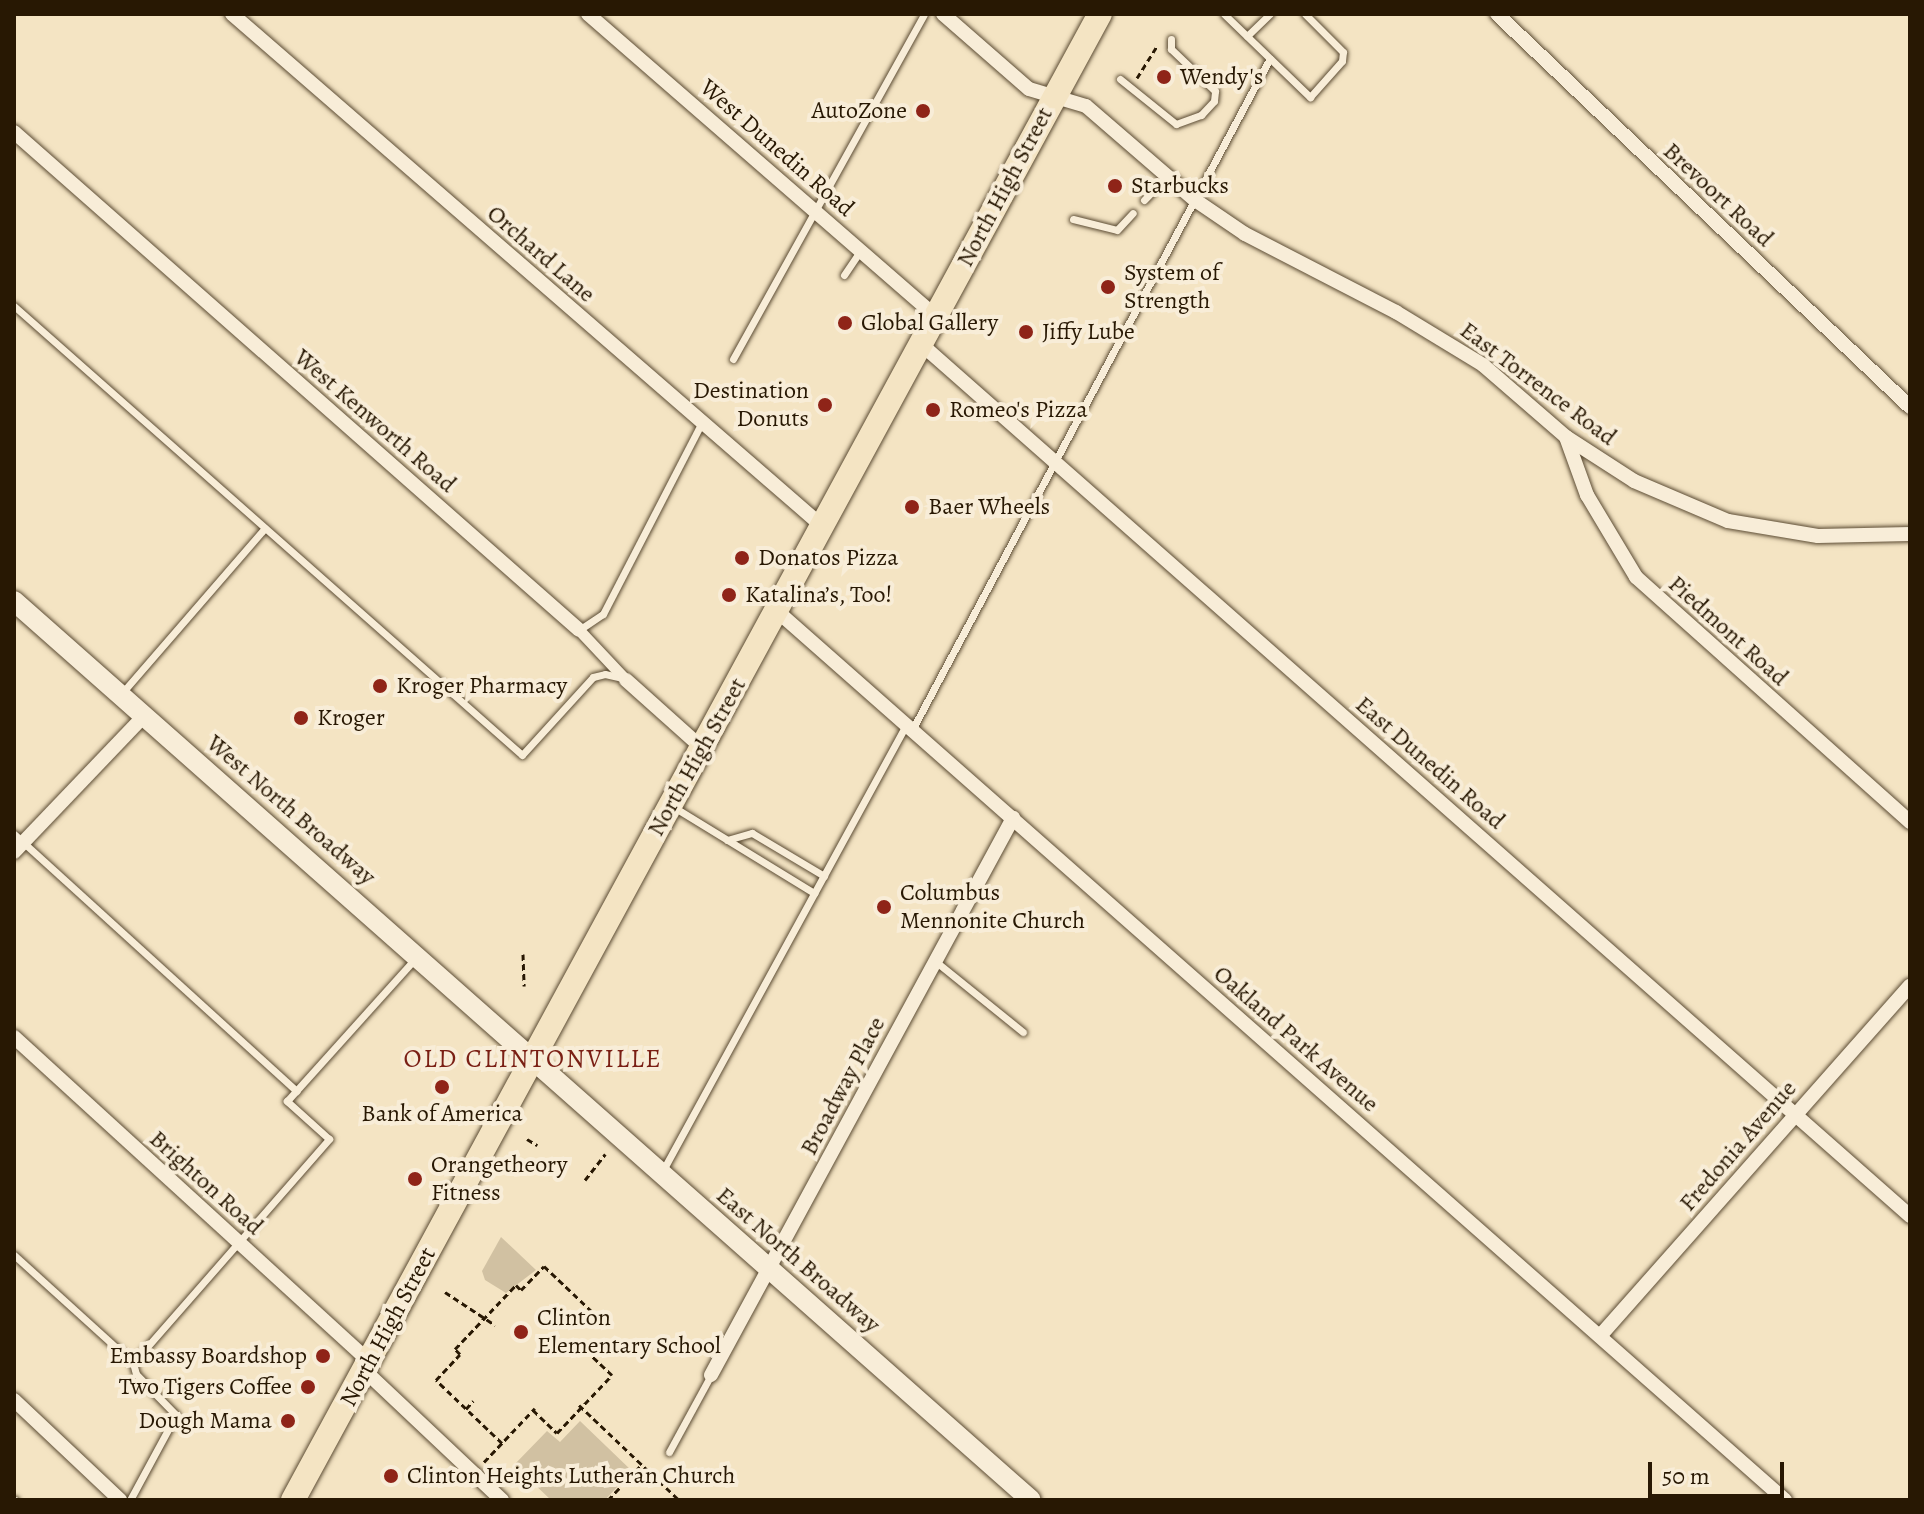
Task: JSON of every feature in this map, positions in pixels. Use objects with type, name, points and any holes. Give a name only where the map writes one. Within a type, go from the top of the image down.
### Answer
[{"type":"main road","name":"North High Street","points":[[293,1500],[1100,14]]},
{"type":"main road","name":"West North Broadway","points":[[14,601],[533,1059]]},
{"type":"main road","name":"East North Broadway","points":[[533,1059],[1031,1500]]},
{"type":"street","name":"Orchard Lane","points":[[232,14],[822,526]]},
{"type":"street","name":"West Dunedin Road","points":[[588,14],[936,316]]},
{"type":"street","name":"East Torrence Road","points":[[943,14],[1029,89],[1086,106],[1195,200],[1245,234],[1483,365],[1566,437],[1634,481],[1728,521],[1818,536],[1910,534]]},
{"type":"street","name":"Brevoort Road","points":[[1497,14],[1910,407]]},
{"type":"street","name":"West Kenworth Road","points":[[14,132],[579,630],[626,680],[702,748]]},
{"type":"street","name":"East Dunedin Road","points":[[921,344],[1910,1216]]},
{"type":"street","name":"Piedmont Road","points":[[1566,437],[1587,495],[1636,577],[1910,822]]},
{"type":"street","name":"Oakland Park Avenue","points":[[777,611],[1785,1500]]},
{"type":"street","points":[[17,843],[144,716]]},
{"type":"street","name":"Broadway Place","points":[[711,1375],[1013,818]]},
{"type":"street","name":"Fredonia Avenue","points":[[1600,1336],[1910,985]]},
{"type":"street","name":"Brighton Road","points":[[14,1037],[240,1244],[502,1500]]},
{"type":"street","points":[[14,1400],[120,1500]]},
{"type":"lane","points":[[733,359],[924,14]]},
{"type":"lane","points":[[1224,14],[1310,97],[1342,61],[1343,52],[1305,14]]},
{"type":"lane","points":[[1247,36],[1270,14]]},
{"type":"lane","points":[[1120,79],[1176,124],[1201,115],[1214,101],[1215,91],[1171,49],[1171,39]]},
{"type":"lane","points":[[661,1174],[1055,462],[1270,58]]},
{"type":"lane","points":[[1144,200],[1166,177]]},
{"type":"lane","points":[[1073,219],[1117,230],[1133,213]]},
{"type":"lane","points":[[844,275],[861,250]]},
{"type":"lane","points":[[14,320],[17,309],[522,755],[593,677],[605,674],[626,680]]},
{"type":"lane","points":[[579,630],[603,614],[702,422]]},
{"type":"lane","points":[[121,695],[265,528]]},
{"type":"lane","points":[[671,805],[814,893]]},
{"type":"lane","points":[[727,840],[752,833],[824,876]]},
{"type":"lane","points":[[17,843],[296,1091]]},
{"type":"lane","points":[[133,1363],[329,1139],[287,1101],[417,956]]},
{"type":"lane","points":[[935,961],[1023,1032]]},
{"type":"lane","points":[[14,1255],[133,1363],[136,1374],[176,1415],[130,1500]]},
{"type":"lane","points":[[669,1452],[711,1375]]},
{"type":"path","points":[[1133,82],[1158,45]]},
{"type":"path","points":[[523,954],[524,986]]},
{"type":"path","points":[[527,1139],[537,1145]]},
{"type":"path","points":[[585,1180],[605,1154]]},
{"type":"path","points":[[502,1443],[436,1380],[486,1317],[516,1285],[521,1290],[544,1266],[603,1322]]},
{"type":"path","points":[[445,1292],[495,1325]]},
{"type":"path","points":[[473,1473],[534,1409],[557,1433],[612,1375],[576,1341]]},
{"type":"path","points":[[466,1409],[473,1401]]},
{"type":"path","points":[[580,1406],[679,1500]]},
{"type":"path","points":[[608,1500],[642,1464]]},
{"type":"shaded area","points":[[501,1237],[536,1270],[506,1293],[485,1280],[482,1271]]},
{"type":"shaded area","points":[[580,1421],[632,1471],[605,1500],[551,1500],[514,1465],[547,1431],[560,1442]]},
{"type":"place","name":"Wendy's","points":[[1164,77]]},
{"type":"place","name":"AutoZone","points":[[923,111]]},
{"type":"place","name":"Starbucks","points":[[1115,186]]},
{"type":"place","name":"System of Strength","points":[[1108,287]]},
{"type":"place","name":"Global Gallery","points":[[845,323]]},
{"type":"place","name":"Jiffy Lube","points":[[1026,332]]},
{"type":"place","name":"Destination Donuts","points":[[825,405]]},
{"type":"place","name":"Romeo's Pizza","points":[[933,410]]},
{"type":"place","name":"Baer Wheels","points":[[912,507]]},
{"type":"place","name":"Donatos Pizza","points":[[742,558]]},
{"type":"place","name":"Katalina’s, Too!","points":[[729,595]]},
{"type":"place","name":"Kroger Pharmacy","points":[[380,686]]},
{"type":"place","name":"Kroger","points":[[301,718]]},
{"type":"place","name":"Columbus Mennonite Church","points":[[884,907]]},
{"type":"place","name":"Bank of America","points":[[442,1087]]},
{"type":"place","name":"Orangetheory Fitness","points":[[415,1179]]},
{"type":"place","name":"Clinton Elementary School","points":[[521,1332]]},
{"type":"place","name":"Embassy Boardshop","points":[[323,1356]]},
{"type":"place","name":"Two Tigers Coffee","points":[[308,1387]]},
{"type":"place","name":"Dough Mama","points":[[288,1421]]},
{"type":"place","name":"Clinton Heights Lutheran Church","points":[[391,1476]]},
{"type":"district","name":"OLD CLINTONVILLE","points":[[533,1059]]}]
